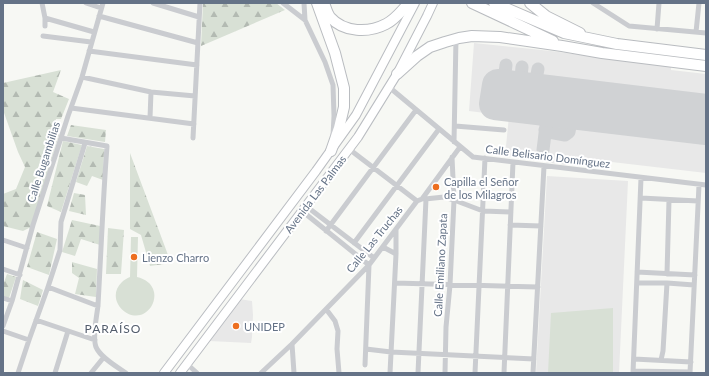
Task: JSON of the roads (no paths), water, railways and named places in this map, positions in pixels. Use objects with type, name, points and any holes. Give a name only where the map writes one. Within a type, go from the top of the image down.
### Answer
[{"type":"highway","points":[[317,3],[335,53],[344,88],[344,107],[339,128],[331,148]]},
{"type":"highway","points":[[324,3],[326,11],[337,24],[353,30],[363,30],[373,29],[386,24],[398,16],[409,3]]},
{"type":"highway","points":[[472,3],[562,46]]},
{"type":"highway","points":[[494,3],[564,34],[617,44],[706,55]]},
{"type":"highway","points":[[530,3],[546,16],[591,39]]},
{"type":"highway","points":[[397,74],[430,47],[456,38],[472,36],[487,36],[602,53],[706,66]]},
{"type":"main road","name":"Avenida Las Palmas","points":[[164,373],[316,171],[353,118],[415,3]]},
{"type":"main road","name":"Avenida Las Palmas","points":[[180,373],[349,149],[397,74],[433,3]]},
{"type":"main road","points":[[353,118],[364,126]]},
{"type":"main road","points":[[316,171],[326,180]]},
{"type":"street","points":[[42,3],[45,26]]},
{"type":"street","points":[[86,3],[102,5]]},
{"type":"street","points":[[153,3],[199,17]]},
{"type":"street","points":[[193,138],[200,3]]},
{"type":"street","points":[[284,3],[305,20]]},
{"type":"street","points":[[304,3],[305,20],[325,62],[333,85],[334,116],[331,148]]},
{"type":"street","points":[[593,3],[629,26],[706,33]]},
{"type":"street","points":[[657,29],[659,3]]},
{"type":"street","points":[[696,32],[700,3]]},
{"type":"street","name":"Calle Bugambilias","points":[[3,326],[20,275],[33,225],[82,77],[102,5]]},
{"type":"street","points":[[99,16],[198,43]]},
{"type":"street","points":[[45,18],[94,32]]},
{"type":"street","points":[[43,36],[91,42]]},
{"type":"street","points":[[454,142],[456,38]]},
{"type":"street","points":[[89,51],[197,65]]},
{"type":"street","points":[[82,77],[151,92],[195,96]]},
{"type":"street","name":"Calle Belisario Domínguez","points":[[389,87],[473,157],[706,186]]},
{"type":"street","points":[[150,118],[151,92]]},
{"type":"street","points":[[334,104],[353,118]]},
{"type":"street","points":[[71,108],[194,124]]},
{"type":"street","points":[[326,231],[416,110]]},
{"type":"street","points":[[455,126],[504,130]]},
{"type":"street","points":[[354,243],[398,186],[439,129]]},
{"type":"street","points":[[61,138],[107,146],[95,340],[96,347],[99,352],[126,373]]},
{"type":"street","points":[[18,373],[60,250],[61,222],[85,143]]},
{"type":"street","name":"Calle Las Truchas","points":[[261,373],[292,344],[369,264],[396,228],[422,200],[460,147]]},
{"type":"street","points":[[349,149],[398,186],[422,200],[444,198],[454,200],[483,211],[511,212]]},
{"type":"street","name":"Calle Emiliano Zapata","points":[[445,373],[446,327],[450,285],[454,200],[452,157]]},
{"type":"street","points":[[475,373],[485,158]]},
{"type":"street","points":[[504,373],[513,162]]},
{"type":"street","points":[[533,373],[544,166]]},
{"type":"street","points":[[641,178],[633,372],[690,372],[699,185]]},
{"type":"street","points":[[641,198],[698,201]]},
{"type":"street","points":[[418,373],[422,284],[422,200]]},
{"type":"street","points":[[667,274],[670,200]]},
{"type":"street","points":[[304,208],[331,225],[374,258]]},
{"type":"street","points":[[304,208],[326,231],[369,264],[365,364]]},
{"type":"street","points":[[510,224],[541,226]]},
{"type":"street","points":[[390,373],[395,283],[396,228]]},
{"type":"street","points":[[3,240],[27,248]]},
{"type":"street","points":[[383,247],[396,254]]},
{"type":"street","points":[[3,269],[20,275]]},
{"type":"street","points":[[638,272],[695,275]]},
{"type":"street","points":[[395,283],[538,287]]},
{"type":"street","points":[[637,283],[694,285]]},
{"type":"street","points":[[661,360],[663,351],[667,283]]},
{"type":"street","points":[[48,286],[98,306]]},
{"type":"street","points":[[3,298],[12,301]]},
{"type":"street","points":[[326,309],[335,322],[338,331],[337,349],[339,373]]},
{"type":"street","points":[[36,320],[95,340]]},
{"type":"street","points":[[3,331],[29,340]]},
{"type":"street","points":[[55,373],[68,331]]},
{"type":"street","points":[[292,344],[294,373]]},
{"type":"street","points":[[366,349],[391,352],[534,359]]},
{"type":"street","points":[[91,373],[104,357]]},
{"type":"street","points":[[634,359],[691,362]]},
{"type":"street","points":[[187,364],[196,373]]},
{"type":"place","name":"Capilla el Señor de los Milagros","points":[[436,187]]},
{"type":"place","name":"Lienzo Charro","points":[[134,257]]},
{"type":"place","name":"UNIDEP","points":[[236,326]]},
{"type":"district","name":"PARAÍSO","points":[[113,328]]}]
